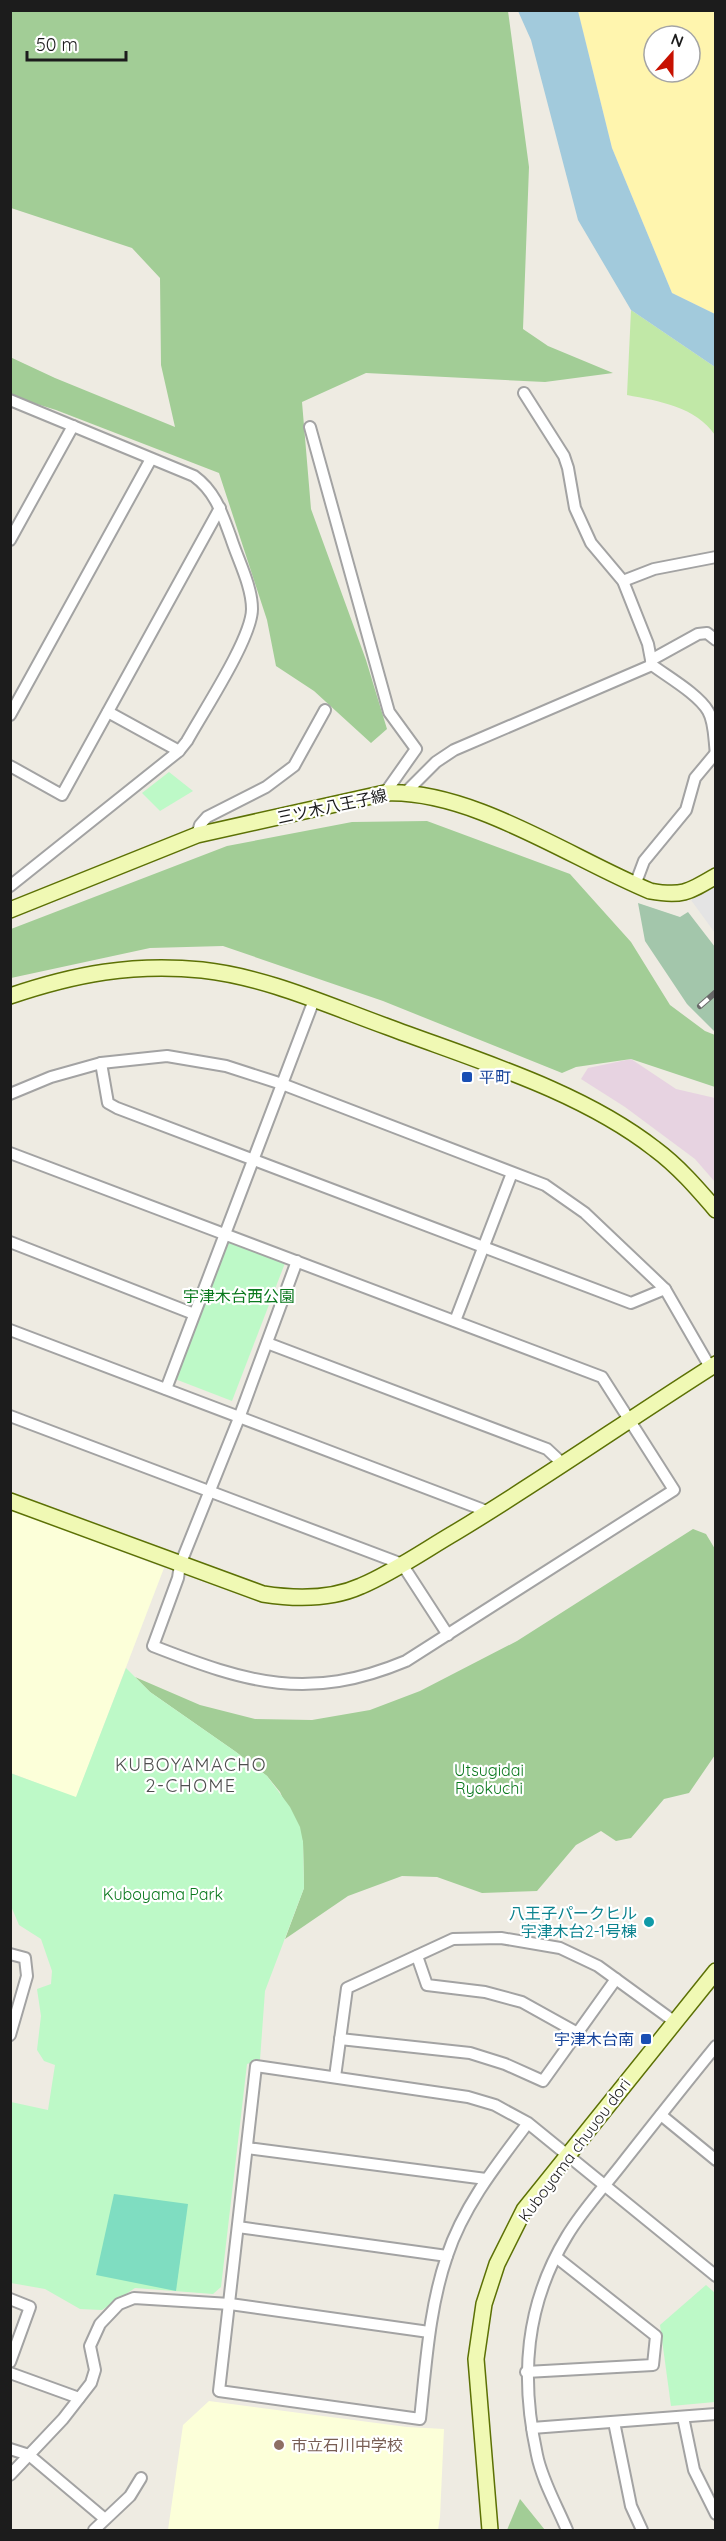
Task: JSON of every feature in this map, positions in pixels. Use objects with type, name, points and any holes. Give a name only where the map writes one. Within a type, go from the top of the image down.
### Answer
[{"type":"street","points":[[524,393],[564,456],[575,508],[591,543],[623,580],[641,625],[651,662],[712,708],[716,754],[695,778],[686,810],[644,861],[635,885]]},
{"type":"street","points":[[10,400],[194,476],[209,489],[220,508],[249,593],[252,617],[242,642],[187,741],[179,751],[10,886]]},
{"type":"street","points":[[10,540],[73,426]]},
{"type":"street","points":[[309,427],[389,712],[416,748],[385,793]]},
{"type":"street","points":[[10,715],[151,459]]},
{"type":"street","points":[[10,766],[62,795],[220,508]]},
{"type":"street","points":[[623,580],[654,569],[716,557]]},
{"type":"street","points":[[406,792],[436,762],[454,750],[651,662],[698,634],[706,633],[716,640]]},
{"type":"street","points":[[197,835],[200,825],[207,817],[266,787],[294,766],[324,710]]},
{"type":"street","points":[[108,712],[179,751]]},
{"type":"street","name":"三ツ木八王子線","points":[[10,910],[197,835],[385,793],[406,792],[448,800],[516,827],[651,891],[672,895],[691,892],[716,876]]},
{"type":"street","points":[[10,996],[90,973],[123,968],[203,970],[242,978],[314,1000],[558,1092],[597,1110],[655,1149],[687,1178],[716,1210]]},
{"type":"street","points":[[166,1389],[314,1000]]},
{"type":"street","points":[[10,1094],[51,1077],[101,1063],[167,1056],[226,1066],[282,1084],[545,1185],[585,1213],[665,1289],[713,1366],[629,1418],[489,1512],[402,1564],[361,1586],[323,1596],[288,1598],[263,1594],[10,1501]]},
{"type":"street","points":[[101,1063],[108,1103],[117,1108],[631,1303],[665,1289]]},
{"type":"street","points":[[10,1153],[297,1261],[602,1377],[674,1490],[406,1661],[361,1678],[324,1684],[286,1685],[260,1682],[214,1670],[153,1646],[178,1578],[180,1565],[239,1418],[297,1261]]},
{"type":"street","points":[[455,1321],[512,1173]]},
{"type":"street","points":[[10,1242],[194,1314]]},
{"type":"street","points":[[10,1330],[489,1512]]},
{"type":"street","points":[[267,1343],[547,1449],[563,1464]]},
{"type":"street","points":[[10,1416],[402,1564],[448,1635]]},
{"type":"street","points":[[335,2077],[347,1988],[453,1939],[501,1938],[560,1948],[598,1966],[675,2022]]},
{"type":"street","points":[[10,1954],[25,1958],[27,1976],[11,2029]]},
{"type":"street","points":[[417,1956],[427,1985],[485,1992],[522,2002],[576,2032]]},
{"type":"street","name":"Kuboyama chuuou dori","points":[[490,2530],[476,2359],[484,2304],[497,2264],[524,2210],[716,1971]]},
{"type":"street","points":[[340,2039],[470,2053],[505,2064],[543,2081],[616,1979]]},
{"type":"street","points":[[567,2530],[537,2457],[532,2428],[526,2372],[528,2344],[536,2308],[546,2278],[567,2235],[715,2049]]},
{"type":"street","points":[[528,2123],[486,2179],[447,2256],[429,2332],[420,2419],[219,2391],[256,2066],[468,2097],[495,2105],[528,2123],[716,2276]]},
{"type":"street","points":[[661,2115],[716,2160]]},
{"type":"street","points":[[247,2148],[486,2179]]},
{"type":"street","points":[[238,2227],[447,2256]]},
{"type":"street","points":[[526,2372],[653,2365],[656,2336],[556,2257]]},
{"type":"street","points":[[10,2475],[91,2383],[95,2370],[90,2346],[100,2324],[119,2304],[134,2298],[230,2304],[429,2332]]},
{"type":"street","points":[[10,2300],[30,2307],[10,2362]]},
{"type":"street","points":[[10,2373],[79,2398]]},
{"type":"street","points":[[532,2428],[716,2414]]},
{"type":"street","points":[[683,2417],[693,2470],[716,2514]]},
{"type":"street","points":[[614,2422],[631,2506],[642,2530]]},
{"type":"street","points":[[10,2449],[29,2455],[105,2519]]},
{"type":"street","points":[[94,2530],[130,2496],[141,2478]]},
{"type":"shaded area","points":[[715,884],[715,933],[691,900]]},
{"type":"shaded area","points":[[638,903],[680,917],[688,912],[715,947],[715,1032],[687,1004],[645,941]]},
{"type":"shaded area","points":[[631,1059],[676,1089],[715,1098],[715,1182],[695,1159],[625,1107],[581,1079],[588,1068]]},
{"type":"shaded area","points":[[10,1509],[164,1568],[76,1798],[11,1773]]},
{"type":"shaded area","points":[[209,2401],[407,2427],[444,2429],[438,2530],[168,2530],[183,2425]]},
{"type":"green space","points":[[11,11],[508,11],[529,167],[523,329],[548,346],[613,373],[545,382],[366,373],[302,402],[311,509],[366,660],[387,729],[371,743],[314,691],[276,666],[267,620],[219,473],[56,410],[11,396],[10,357],[175,427],[161,365],[160,278],[132,248],[11,208]]},
{"type":"green space","points":[[631,310],[715,367],[715,435],[698,418],[676,407],[627,395]]},
{"type":"green space","points":[[169,772],[193,791],[160,811],[142,793]]},
{"type":"green space","points":[[427,821],[570,874],[631,942],[670,1005],[705,1031],[715,1035],[715,1087],[631,1059],[576,1067],[562,1073],[383,1001],[223,946],[150,948],[11,978],[11,929],[227,846],[352,822]]},
{"type":"green space","name":"宇津木台西公園","points":[[226,1240],[285,1263],[232,1401],[175,1379]]},
{"type":"green space","name":"Utsugidai Ryokuchi","points":[[693,1529],[706,1534],[715,1549],[715,1755],[689,1793],[664,1799],[631,1838],[616,1841],[601,1831],[576,1845],[537,1891],[482,1893],[437,1877],[402,1876],[348,1896],[285,1939],[304,1888],[303,1842],[280,1792],[267,1776],[150,1692],[135,1677],[200,1705],[255,1719],[312,1720],[370,1710],[420,1691],[517,1641]]},
{"type":"green space","name":"Kuboyama Park","points":[[126,1668],[150,1692],[267,1776],[290,1807],[300,1827],[303,1842],[304,1888],[265,1991],[260,2060],[247,2064],[221,2287],[213,2294],[135,2288],[102,2310],[80,2309],[45,2289],[11,2283],[11,2102],[48,2110],[55,2065],[44,2061],[37,2050],[41,2016],[37,1989],[51,1984],[52,1971],[41,1939],[19,1925],[11,1906],[10,1773],[76,1797]]},
{"type":"green space","points":[[114,2194],[188,2204],[176,2291],[96,2275]]},
{"type":"green space","points":[[706,2285],[715,2293],[715,2402],[671,2406],[660,2325]]},
{"type":"green space","points":[[520,2499],[545,2530],[507,2530]]},
{"type":"sand","points":[[578,11],[715,11],[715,314],[672,293],[612,148]]},
{"type":"water","points":[[518,11],[578,11],[612,148],[672,293],[715,314],[715,367],[631,310],[578,220],[531,40]]},
{"type":"railway","points":[[700,1006],[716,992]]},
{"type":"place","name":"平町","points":[[467,1077]]},
{"type":"place","name":"八王子パークヒル 宇津木台2-1号棟","points":[[649,1922]]},
{"type":"place","name":"宇津木台南","points":[[646,2039]]},
{"type":"place","name":"市立石川中学校","points":[[279,2445]]},
{"type":"district","name":"KUBOYAMACHO 2-CHOME","points":[[191,1774]]}]
